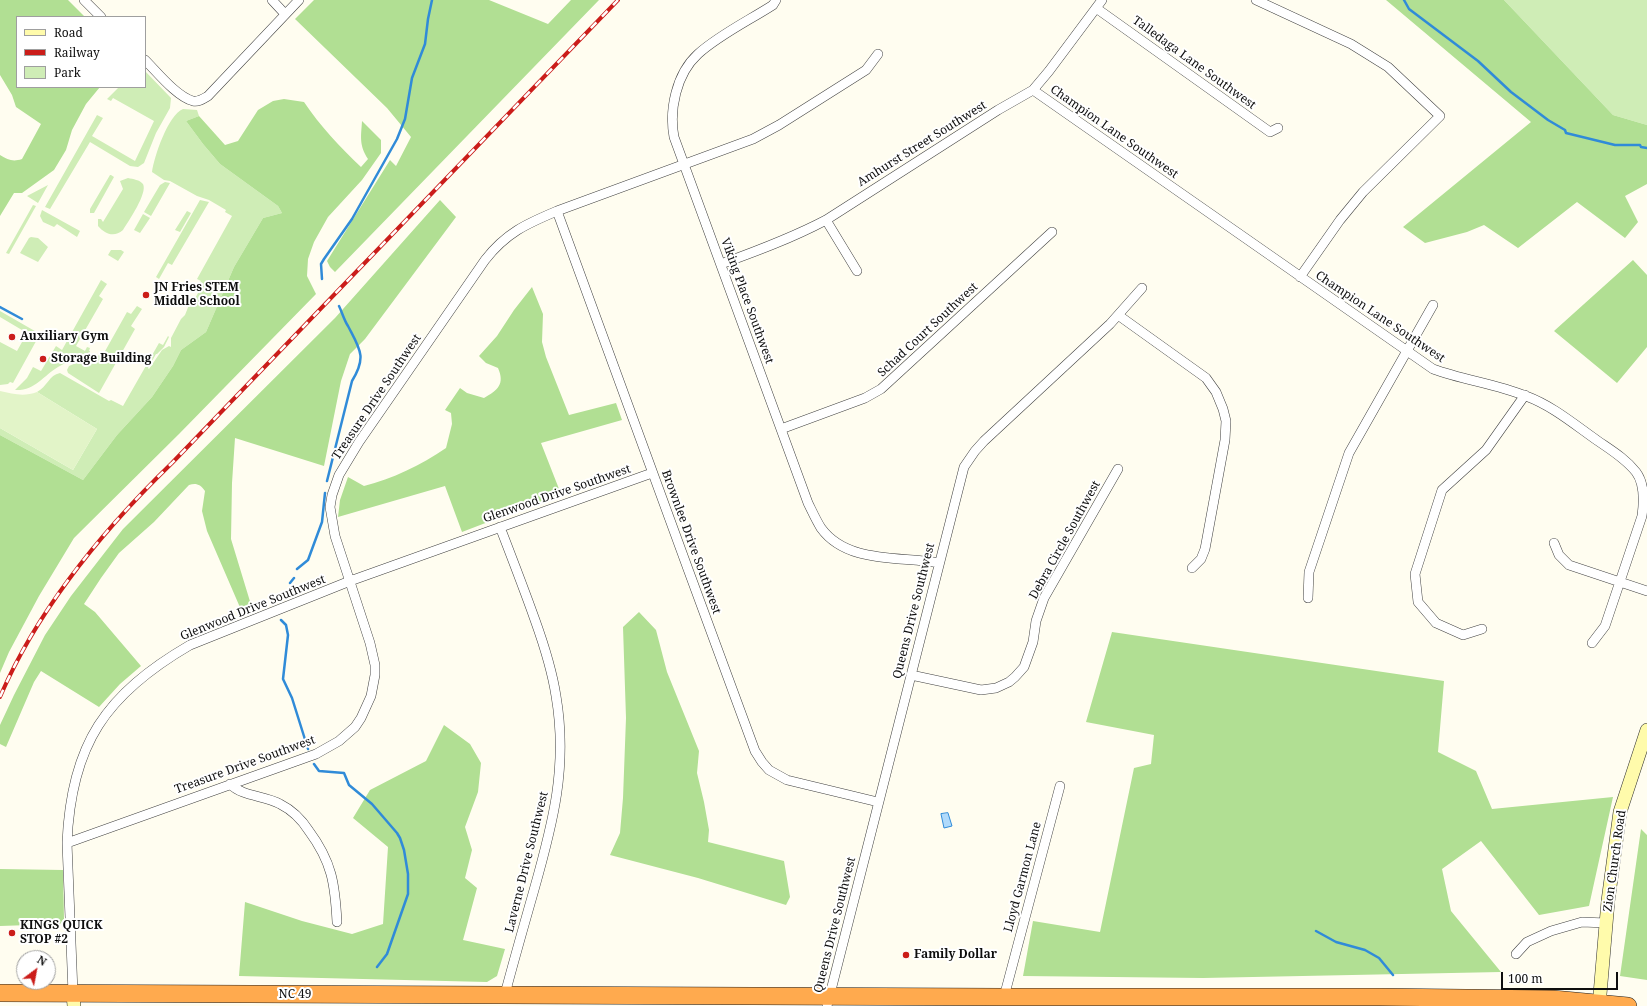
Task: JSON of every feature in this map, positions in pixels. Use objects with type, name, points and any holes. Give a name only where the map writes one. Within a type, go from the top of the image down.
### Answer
[{"type":"highway","name":"NC 49","points":[[0,993],[74,999],[504,994],[828,1001],[1004,997],[1231,1002],[1379,997],[1538,999],[1599,1005],[1628,1006]]},
{"type":"street","points":[[84,0],[100,16]]},
{"type":"street","points":[[272,0],[285,14]]},
{"type":"street","points":[[146,61],[184,97],[194,101],[201,100],[208,96],[300,0]]},
{"type":"street","name":"Viking Place Southwest","points":[[776,0],[773,5],[712,43],[696,55],[685,71],[676,95],[672,116],[674,137],[808,503],[815,518],[828,536],[858,553],[939,563]]},
{"type":"street","name":"Amhurst Street Southwest","points":[[721,264],[765,248],[826,220],[998,110],[1033,90],[1102,0]]},
{"type":"street","points":[[1256,0],[1350,44],[1388,66],[1440,116],[1363,192],[1340,220],[1300,277]]},
{"type":"street","name":"Talledaga Lane Southwest","points":[[1096,8],[1270,132],[1278,128]]},
{"type":"street","name":"Treasure Drive Southwest","points":[[68,844],[316,754],[344,737],[355,727],[361,718],[374,687],[375,665],[370,643],[335,536],[330,507],[332,495],[344,465],[496,246],[510,234],[531,222],[684,164],[734,147],[779,125],[866,70],[878,54]]},
{"type":"street","name":"Champion Lane Southwest","points":[[1033,90],[1433,370],[1525,395],[1546,404],[1625,461],[1636,472],[1641,484],[1644,498],[1642,516],[1605,626],[1592,643]]},
{"type":"street","name":"Brownlee Drive Southwest","points":[[557,212],[755,751],[762,762],[777,776],[787,780],[878,802]]},
{"type":"street","points":[[826,220],[857,271]]},
{"type":"street","name":"Schad Court Southwest","points":[[781,429],[865,398],[881,389],[1052,232]]},
{"type":"street","name":"Queens Drive Southwest","points":[[828,1001],[964,467],[975,451],[1118,315],[1142,288]]},
{"type":"street","points":[[1308,598],[1309,572],[1348,453],[1433,305]]},
{"type":"street","points":[[1118,315],[1206,378],[1216,392],[1223,409],[1226,421],[1224,440],[1205,549],[1201,559],[1192,568]]},
{"type":"street","points":[[1482,629],[1463,635],[1436,623],[1418,602],[1415,574],[1442,490],[1486,450],[1525,395]]},
{"type":"street","name":"Debra Circle Southwest","points":[[911,675],[981,690],[996,688],[1015,677],[1024,667],[1033,642],[1036,621],[1044,598],[1118,469]]},
{"type":"street","name":"Glenwood Drive Southwest","points":[[74,999],[68,844],[69,820],[76,781],[80,763],[91,736],[106,712],[133,684],[159,663],[190,644],[350,581],[652,473]]},
{"type":"street","name":"Laverne Drive Southwest","points":[[500,527],[520,577],[550,666],[558,710],[560,752],[560,778],[547,843],[504,994]]},
{"type":"street","points":[[1554,543],[1559,555],[1569,565],[1647,591]]},
{"type":"street","name":"Zion Church Road","points":[[1599,1005],[1606,923],[1620,812],[1647,730]]},
{"type":"street","points":[[230,784],[239,791],[267,798],[280,804],[303,822],[318,843],[328,861],[333,879],[337,922]]},
{"type":"street","name":"Lloyd Garmon Lane","points":[[1004,997],[1060,786]]},
{"type":"street","name":"Zion Church Road","points":[[1516,954],[1528,942],[1551,931],[1582,922],[1606,923]]},
{"type":"green space","points":[[0,0],[68,0],[84,16],[16,16],[16,88],[99,88],[86,104],[72,130],[66,150],[54,170],[22,193],[14,193],[0,216],[0,155],[11,160],[22,159],[41,124],[16,107],[12,95],[0,75]]},
{"type":"green space","points":[[314,0],[489,0],[548,24],[571,0],[599,0],[335,272],[327,261],[390,160],[396,166],[411,137],[387,108],[295,19]]},
{"type":"green space","points":[[1386,0],[1504,0],[1613,115],[1647,125],[1647,184],[1625,196],[1638,222],[1625,238],[1577,202],[1518,248],[1484,225],[1467,232],[1425,243],[1403,227],[1531,122]]},
{"type":"green space","points":[[1504,0],[1647,0],[1647,125],[1613,115]]},
{"type":"green space","points":[[146,72],[171,98],[170,108],[156,133],[144,163],[138,167],[130,166],[90,142],[50,209],[45,207],[97,115],[103,118],[92,136],[135,161],[154,121],[113,98],[111,101],[107,99],[118,88],[146,88]]},
{"type":"green space","points":[[284,99],[304,102],[345,152],[361,167],[368,159],[362,145],[362,121],[381,140],[381,153],[362,180],[328,217],[314,242],[308,259],[307,276],[316,294],[179,434],[74,538],[39,596],[9,652],[0,673],[0,435],[83,480],[117,435],[152,397],[173,366],[181,350],[206,332],[234,267],[263,218],[282,213],[278,206],[220,164],[186,121],[199,116],[225,145],[238,141],[258,110],[273,101]]},
{"type":"green space","points":[[183,109],[197,110],[199,116],[186,121],[220,164],[278,206],[282,213],[263,218],[234,267],[206,332],[181,350],[173,366],[152,397],[117,435],[83,480],[0,435],[0,428],[73,470],[97,429],[37,392],[53,376],[60,373],[109,401],[111,400],[123,406],[159,343],[163,345],[168,336],[169,337],[164,347],[156,354],[148,368],[149,369],[162,350],[169,346],[171,347],[171,338],[181,319],[185,315],[189,305],[191,306],[198,293],[204,290],[198,285],[201,281],[197,279],[232,216],[225,212],[226,210],[209,200],[197,196],[170,181],[164,180],[152,172],[159,147],[167,128],[177,113]]},
{"type":"green space","points":[[110,175],[114,177],[94,213],[90,213],[90,209]]},
{"type":"green space","points":[[128,178],[143,184],[143,194],[123,230],[116,234],[107,233],[98,226],[98,219],[101,219],[103,222],[123,189],[120,181]]},
{"type":"green space","points":[[165,182],[170,183],[151,216],[144,212],[160,185]]},
{"type":"green space","points":[[48,185],[38,203],[27,196]]},
{"type":"green space","points":[[200,200],[209,202],[172,265],[168,263],[159,279],[156,277]]},
{"type":"green space","points":[[440,200],[456,217],[365,339],[350,354],[341,381],[324,466],[235,438],[232,483],[231,539],[252,608],[242,612],[207,531],[202,511],[205,491],[198,485],[189,485],[154,522],[119,553],[84,604],[95,612],[141,666],[120,684],[99,707],[41,671],[34,682],[6,747],[0,744],[0,725],[45,635],[71,596],[123,529],[335,318]]},
{"type":"green space","points":[[33,205],[36,206],[9,254],[6,253]]},
{"type":"green space","points":[[42,210],[80,231],[77,237],[57,224],[54,227],[43,222],[40,216]]},
{"type":"green space","points":[[187,211],[191,213],[180,232],[175,230]]},
{"type":"green space","points":[[143,214],[150,218],[140,233],[134,230]]},
{"type":"green space","points":[[31,237],[38,238],[48,247],[38,262],[20,253]]},
{"type":"green space","points":[[111,250],[121,250],[124,252],[118,261],[108,255]]},
{"type":"green space","points":[[1633,260],[1647,275],[1647,347],[1617,383],[1554,331]]},
{"type":"green space","points":[[101,280],[107,284],[99,296],[103,299],[76,346],[85,351],[87,347],[90,348],[89,354],[86,353],[58,367],[33,386],[22,390],[15,390],[27,378],[33,367],[41,371],[56,346],[62,350]]},
{"type":"green space","points":[[532,287],[543,314],[542,342],[546,357],[569,415],[616,403],[622,420],[541,443],[561,494],[462,532],[445,486],[338,517],[340,500],[348,477],[364,486],[406,471],[427,460],[446,448],[452,424],[451,413],[445,410],[460,388],[467,393],[484,398],[499,386],[501,378],[498,368],[486,363],[479,356],[497,336],[514,310]]},
{"type":"green space","points":[[137,306],[142,309],[131,326],[135,329],[99,393],[68,373],[67,370],[69,366],[88,358],[91,359],[94,354],[98,356],[100,354],[105,358],[107,355],[104,353],[127,312],[131,314]]},
{"type":"green space","points":[[0,311],[40,334],[13,383],[10,382],[8,384],[0,385],[0,342],[17,351],[27,333],[0,317]]},
{"type":"green space","points":[[0,391],[23,395],[37,392],[97,429],[73,470],[0,428]]},
{"type":"green space","points":[[639,612],[656,630],[667,672],[699,751],[697,773],[709,830],[708,842],[784,861],[790,897],[786,905],[698,878],[610,855],[620,833],[623,798],[626,718],[623,627]]},
{"type":"green space","points":[[1112,632],[1444,681],[1438,752],[1476,771],[1492,809],[1613,797],[1589,906],[1539,915],[1481,841],[1442,869],[1451,911],[1501,972],[1203,978],[1023,976],[1033,921],[1100,932],[1134,768],[1151,764],[1154,735],[1086,722]]},
{"type":"green space","points":[[444,725],[470,744],[481,763],[478,792],[465,827],[472,850],[465,878],[477,888],[463,940],[505,949],[497,976],[487,982],[239,976],[245,902],[302,921],[352,934],[383,924],[388,847],[353,818],[370,790],[426,761]]},
{"type":"green space","points":[[1641,829],[1647,835],[1647,980],[1620,976]]},
{"type":"green space","points":[[0,869],[63,870],[64,919],[60,924],[0,926]]},
{"type":"water","points":[[948,813],[952,826],[944,828],[941,814]]},
{"type":"waterway","points":[[322,279],[321,264],[352,219],[397,139],[405,119],[412,78],[425,44],[432,0]]},
{"type":"waterway","points":[[1404,0],[1409,9],[1478,61],[1511,92],[1548,120],[1565,130],[1566,133],[1615,145],[1640,145],[1641,147],[1647,148]]},
{"type":"waterway","points":[[327,481],[352,381],[357,373],[360,359],[360,353],[356,341],[339,306]]},
{"type":"waterway","points":[[0,307],[22,319]]},
{"type":"waterway","points":[[297,569],[308,560],[322,522],[325,493]]},
{"type":"waterway","points":[[290,583],[294,578]]},
{"type":"waterway","points":[[281,620],[286,625],[288,635],[283,679],[292,698],[308,749]]},
{"type":"waterway","points":[[314,764],[319,771],[344,773],[349,785],[372,804],[397,833],[404,850],[408,874],[408,894],[387,954],[377,967]]},
{"type":"waterway","points":[[1316,931],[1336,942],[1365,950],[1379,958],[1393,975]]},
{"type":"railway","points":[[0,697],[15,664],[33,632],[74,572],[121,515],[618,0]]},
{"type":"place","name":"JN Fries STEM Middle School","points":[[146,295]]},
{"type":"place","name":"Auxiliary Gym","points":[[12,337]]},
{"type":"place","name":"Storage Building","points":[[43,359]]},
{"type":"place","name":"KINGS QUICK STOP #2","points":[[12,933]]},
{"type":"place","name":"Family Dollar","points":[[906,955]]}]
